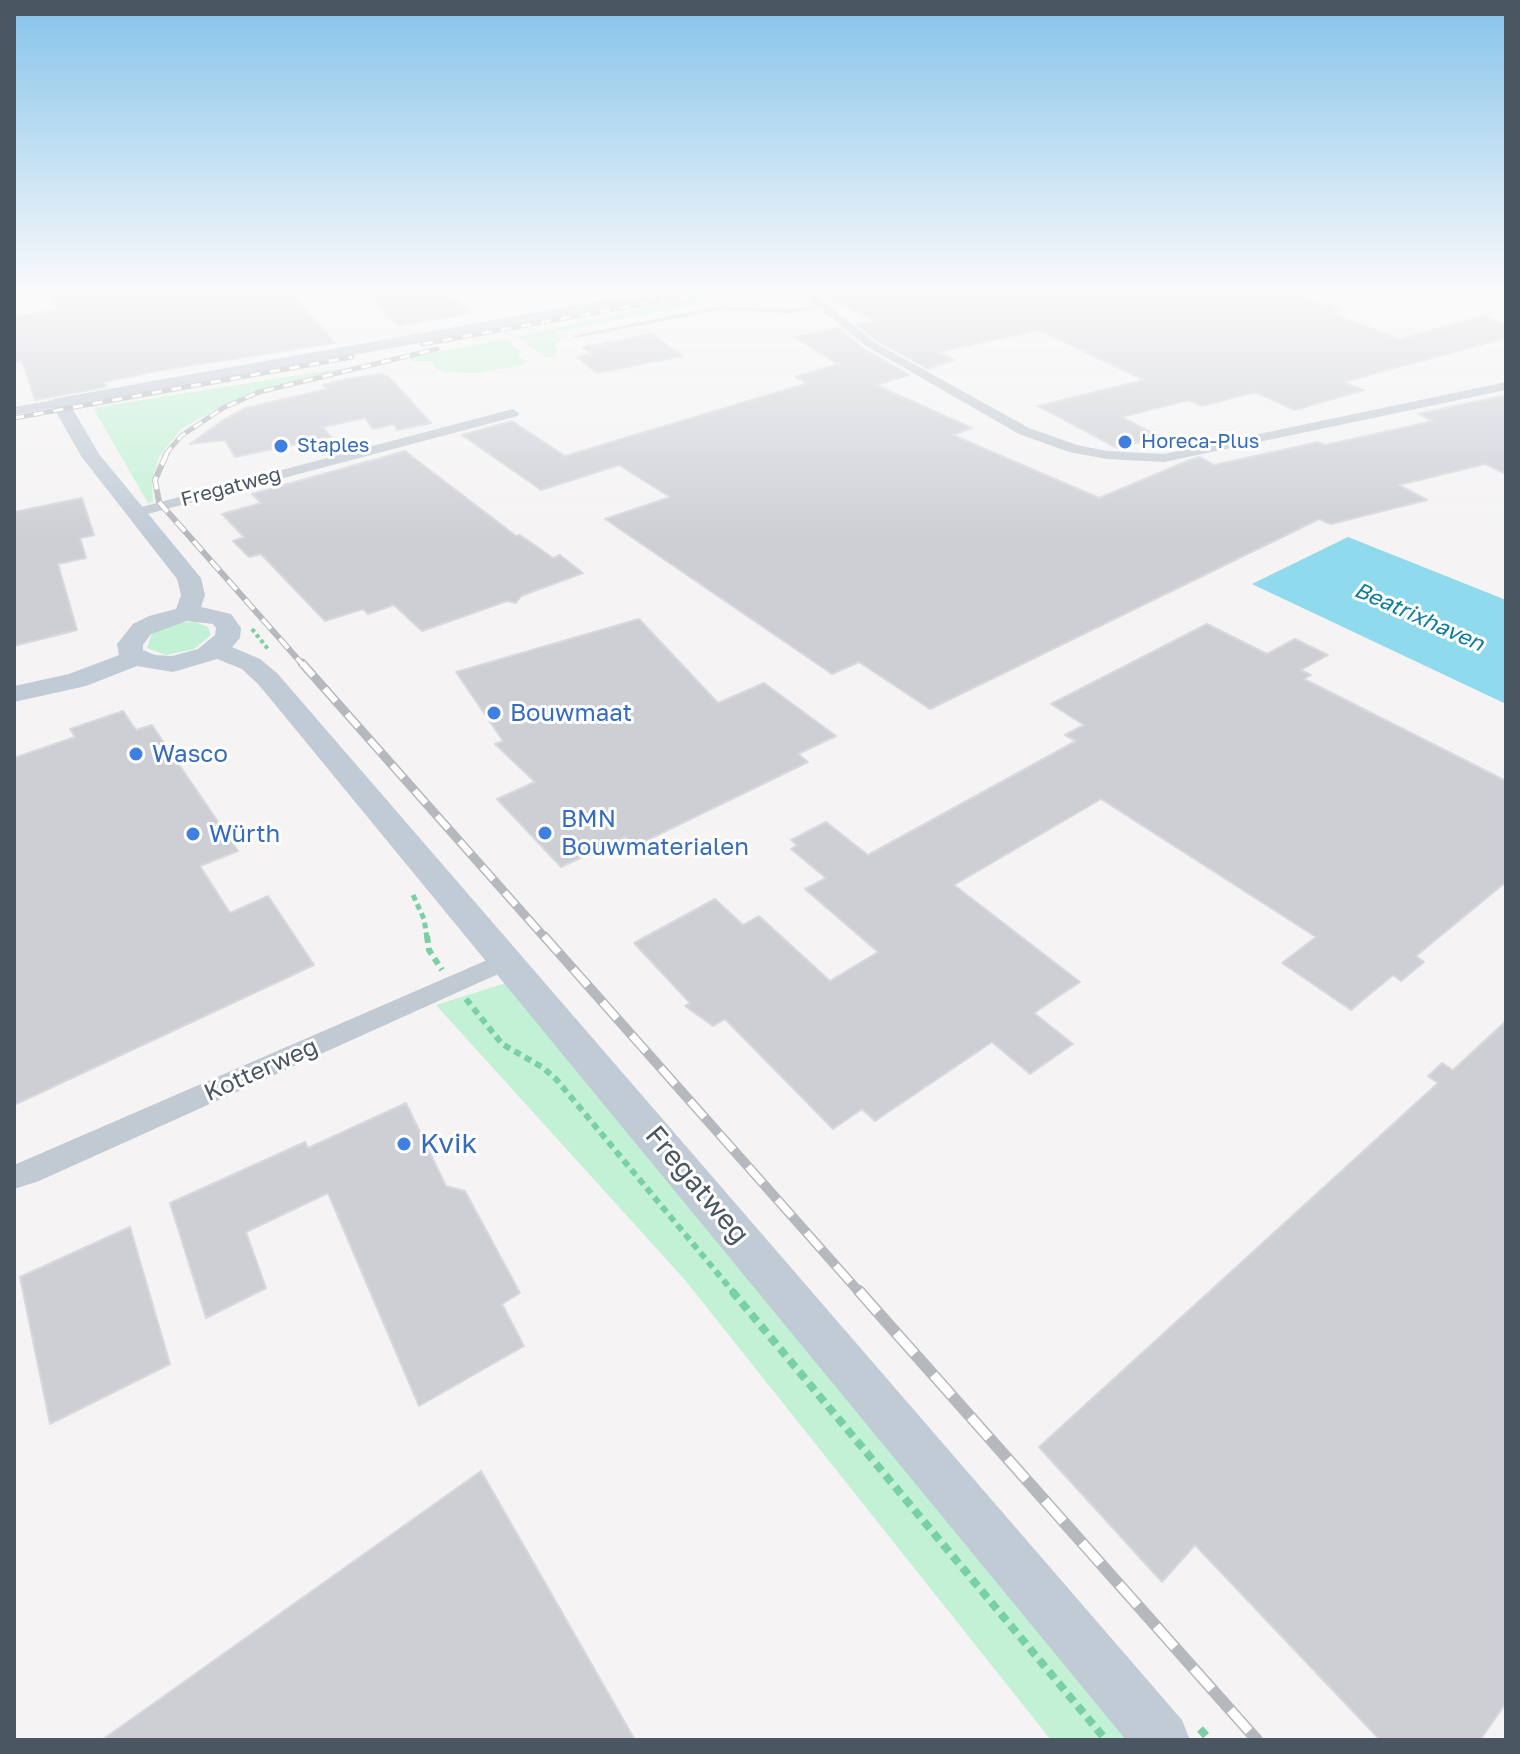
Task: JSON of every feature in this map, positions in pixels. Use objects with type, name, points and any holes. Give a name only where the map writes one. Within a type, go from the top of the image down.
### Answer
[{"type":"street","points":[[14,411],[216,375]]},
{"type":"street","points":[[925,375],[1024,431],[1074,449],[1107,455],[1164,458],[1506,386]]},
{"type":"street","points":[[60,403],[91,456],[189,578],[193,595],[187,614]]},
{"type":"street","name":"Fregatweg","points":[[135,513],[513,413]]},
{"type":"street","points":[[14,694],[77,680],[136,658],[151,663],[173,664],[196,659],[216,649],[227,638],[227,623],[207,614],[168,618],[142,629],[130,644],[136,658]]},
{"type":"street","name":"Fregatweg","points":[[216,649],[260,670],[508,960],[1162,1740]]},
{"type":"street","name":"Kotterweg","points":[[14,1177],[508,960]]},
{"type":"path","points":[[248,624],[272,654]]},
{"type":"path","name":"Fregatweg","points":[[405,883],[424,919],[432,957],[502,1044],[542,1067],[556,1079],[1106,1740]]},
{"type":"green space","points":[[300,375],[319,375],[266,389],[220,407],[181,429],[159,457],[152,481],[153,502],[148,503],[93,408]]},
{"type":"green space","points":[[195,622],[208,627],[211,635],[194,649],[166,655],[147,648],[152,633],[177,623]]},
{"type":"green space","points":[[509,982],[1136,1740],[1051,1740],[685,1280],[436,1005]]},
{"type":"water","name":"Beatrixhaven","points":[[1348,537],[1506,600],[1506,704],[1252,584]]},
{"type":"building","points":[[27,375],[138,375],[104,382],[106,387],[35,400]]},
{"type":"building","points":[[376,375],[389,377],[431,423],[397,430],[395,424],[373,429],[365,418],[323,427],[331,437],[235,457],[225,440],[190,444],[246,408],[327,389],[323,385]]},
{"type":"building","points":[[910,375],[876,385],[972,428],[953,435],[1099,498],[1192,459],[1200,457],[1214,465],[1318,442],[1325,445],[1433,421],[1418,414],[1506,395],[1506,474],[1485,464],[1399,485],[1427,500],[1331,524],[1319,519],[930,709],[859,662],[832,674],[605,519],[670,497],[619,465],[541,490],[462,435],[512,421],[565,456],[808,383],[795,377]]},
{"type":"building","points":[[1133,375],[1369,375],[1343,382],[1364,390],[1295,410],[1255,392],[1202,406],[1189,400],[1122,417],[1160,437],[1117,448],[1038,406],[1144,380]]},
{"type":"building","points":[[405,451],[516,536],[520,535],[553,558],[560,555],[583,573],[521,596],[516,603],[507,601],[422,631],[394,605],[368,614],[363,609],[325,621],[261,554],[249,557],[233,541],[244,537],[222,514],[261,503],[252,494]]},
{"type":"building","points":[[82,498],[94,535],[80,538],[86,558],[58,564],[77,630],[14,646],[14,512]]},
{"type":"building","points":[[639,619],[718,703],[764,683],[836,736],[798,754],[808,762],[635,846],[625,837],[561,867],[497,799],[535,782],[495,744],[503,741],[456,672]]},
{"type":"building","points":[[1207,624],[1267,654],[1295,639],[1328,655],[1301,670],[1311,675],[1304,679],[1506,781],[1506,882],[1416,956],[1424,962],[1401,981],[1393,975],[1351,1010],[1282,963],[1316,937],[1101,799],[954,885],[1080,982],[1034,1013],[1073,1044],[1030,1074],[992,1042],[875,1121],[862,1109],[833,1129],[725,1019],[713,1026],[685,1006],[690,1003],[634,943],[715,899],[743,925],[759,916],[830,981],[878,952],[805,889],[826,878],[791,849],[797,845],[791,840],[826,822],[868,855],[1076,741],[1065,735],[1084,725],[1051,704]]},
{"type":"building","points":[[123,711],[136,730],[152,725],[238,851],[200,866],[230,913],[268,896],[314,965],[14,1105],[14,758],[75,737],[70,729]]},
{"type":"building","points":[[1506,1021],[1506,1703],[1480,1740],[1380,1740],[1195,1545],[1162,1582],[1039,1447],[1438,1083],[1428,1076],[1442,1063],[1453,1070]]},
{"type":"building","points":[[406,1103],[446,1186],[465,1191],[520,1293],[502,1304],[524,1346],[419,1406],[328,1193],[246,1232],[266,1288],[206,1318],[170,1203],[305,1142],[308,1148]]},
{"type":"building","points":[[130,1227],[170,1364],[50,1424],[20,1277]]},
{"type":"building","points":[[481,1471],[635,1740],[102,1740]]},
{"type":"railway","points":[[14,418],[253,375]]},
{"type":"railway","points":[[165,455],[181,436],[223,408],[259,392],[330,375]]},
{"type":"railway","points":[[167,453],[155,480],[159,502],[303,665]]},
{"type":"railway","points":[[302,663],[545,938]]},
{"type":"railway","points":[[544,936],[860,1293]]},
{"type":"railway","points":[[859,1291],[1257,1740]]},
{"type":"place","name":"Horeca-Plus","points":[[1125,442]]},
{"type":"place","name":"Staples","points":[[281,446]]},
{"type":"place","name":"Bouwmaat","points":[[494,713]]},
{"type":"place","name":"Wasco","points":[[136,754]]},
{"type":"place","name":"BMN Bouwmaterialen","points":[[545,833]]},
{"type":"place","name":"Würth","points":[[193,834]]},
{"type":"place","name":"Kvik","points":[[404,1144]]}]
